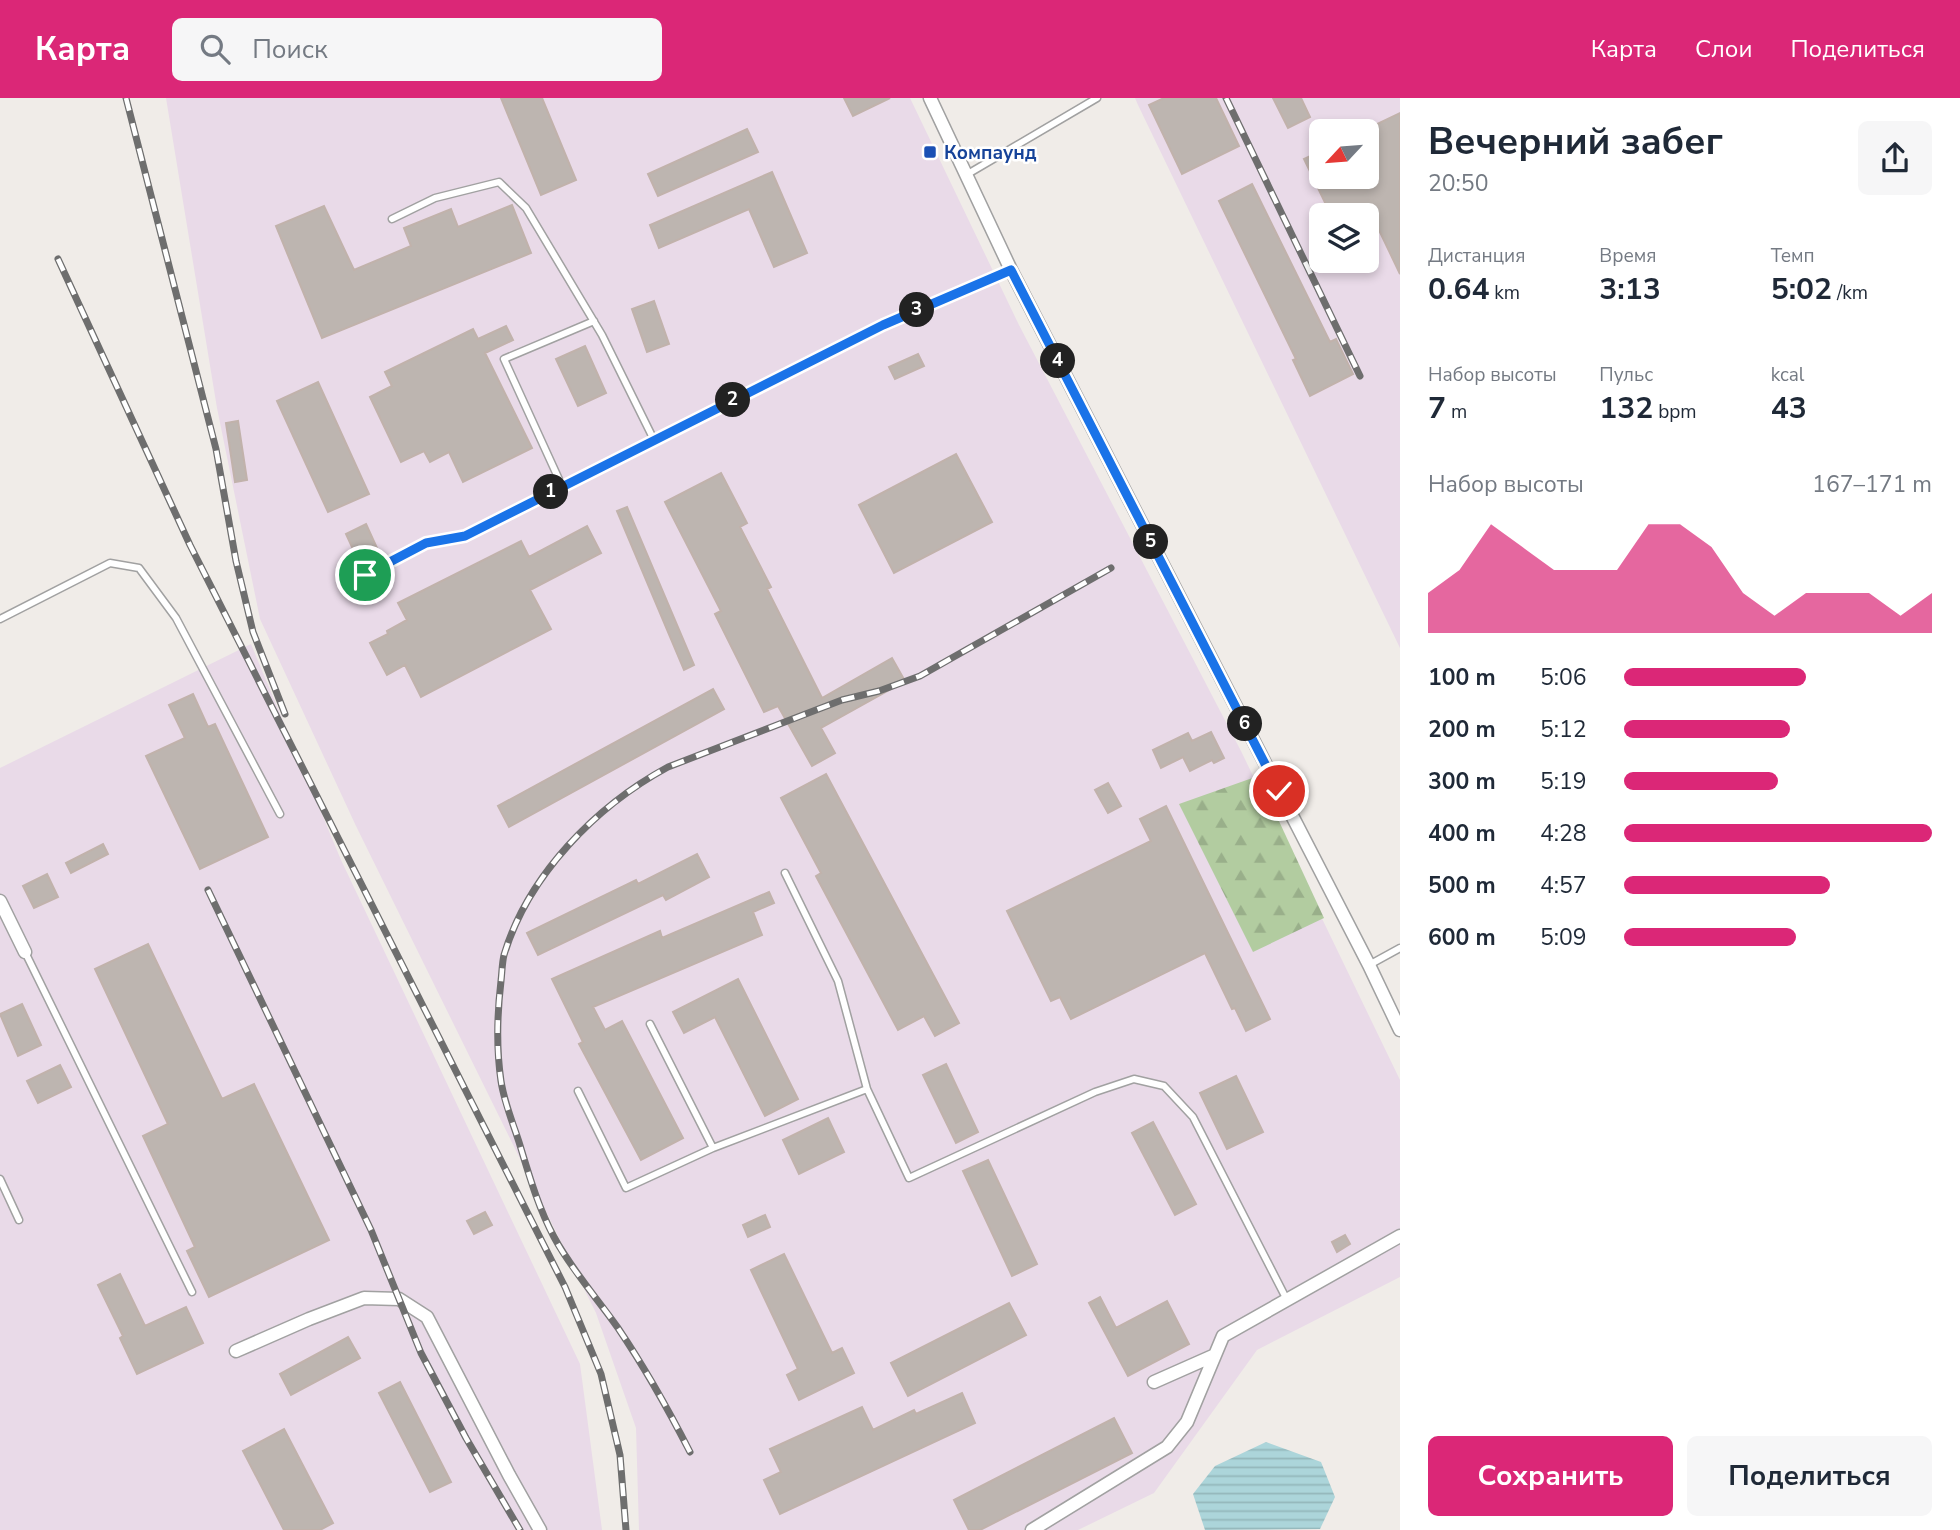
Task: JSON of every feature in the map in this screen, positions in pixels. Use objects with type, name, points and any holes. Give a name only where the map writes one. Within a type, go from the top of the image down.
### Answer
[{"type":"street","points":[[930,98],[1011,270],[1400,1030]]},
{"type":"street","points":[[0,901],[25,952]]},
{"type":"street","points":[[1032,1530],[1167,1447],[1187,1422],[1223,1336],[1400,1236]]},
{"type":"street","points":[[236,1351],[309,1318],[364,1298],[399,1299],[427,1317],[540,1530]]},
{"type":"street","points":[[1154,1381],[1215,1355]]},
{"type":"lane","points":[[965,176],[1097,98]]},
{"type":"lane","points":[[392,219],[435,198],[499,182],[526,208],[594,321],[654,440]]},
{"type":"lane","points":[[365,575],[426,543],[465,536],[883,325],[1011,270]]},
{"type":"lane","points":[[562,486],[504,359],[594,321]]},
{"type":"lane","points":[[0,619],[110,564],[139,568],[176,618],[280,814]]},
{"type":"lane","points":[[785,873],[838,981],[867,1089],[909,1178],[1095,1092],[1134,1079],[1164,1086],[1193,1117],[1287,1300]]},
{"type":"lane","points":[[1368,965],[1400,948]]},
{"type":"lane","points":[[25,952],[192,1292]]},
{"type":"lane","points":[[650,1024],[713,1148]]},
{"type":"lane","points":[[579,1091],[626,1188],[713,1148],[867,1089]]},
{"type":"lane","points":[[0,1179],[19,1220]]},
{"type":"shaded area","points":[[166,98],[910,98],[1019,325],[1241,751],[1400,1080],[1400,1277],[1257,1350],[1154,1493],[1078,1530],[639,1530],[636,1428],[596,1313],[356,826],[260,619],[217,408]]},
{"type":"shaded area","points":[[1135,98],[1400,98],[1400,648]]},
{"type":"shaded area","points":[[251,644],[341,860],[580,1364],[602,1530],[0,1530],[0,768]]},
{"type":"green space","points":[[1258,776],[1324,918],[1253,952],[1179,804]]},
{"type":"water","points":[[1266,1442],[1321,1462],[1335,1497],[1320,1529],[1205,1530],[1193,1494],[1215,1466]]},
{"type":"building","points":[[501,98],[542,98],[576,180],[541,195]]},
{"type":"building","points":[[844,98],[890,98],[853,116]]},
{"type":"building","points":[[1164,98],[1216,98],[1239,146],[1182,174],[1149,105]]},
{"type":"building","points":[[1273,98],[1301,98],[1310,117],[1288,128]]},
{"type":"building","points":[[1400,113],[1400,274],[1379,230],[1379,203],[1325,203],[1318,189],[1379,189],[1379,123]]},
{"type":"building","points":[[747,129],[758,152],[658,196],[648,174]]},
{"type":"building","points":[[1309,157],[1309,169],[1304,159]]},
{"type":"building","points":[[772,172],[807,253],[774,267],[749,209],[659,248],[650,225]]},
{"type":"building","points":[[1252,184],[1330,342],[1336,339],[1353,374],[1310,396],[1293,360],[1296,359],[1219,201]]},
{"type":"building","points":[[512,205],[531,253],[322,338],[276,226],[324,206],[354,270],[411,246],[404,228],[451,209],[458,227]]},
{"type":"building","points":[[654,301],[669,344],[647,352],[632,309]]},
{"type":"building","points":[[506,326],[513,340],[485,353],[532,448],[463,482],[449,452],[430,462],[424,451],[401,462],[370,397],[392,386],[385,372],[473,329],[478,339]]},
{"type":"building","points":[[585,346],[606,393],[578,406],[556,359]]},
{"type":"building","points":[[918,354],[924,366],[895,379],[889,367]]},
{"type":"building","points":[[318,382],[369,494],[328,512],[277,401]]},
{"type":"building","points":[[238,421],[247,480],[235,482],[226,423]]},
{"type":"building","points":[[956,454],[992,522],[894,573],[859,505]]},
{"type":"building","points":[[721,473],[747,523],[740,527],[771,587],[767,589],[822,698],[892,658],[905,681],[821,728],[835,753],[812,766],[778,706],[764,712],[715,614],[721,611],[665,502]]},
{"type":"building","points":[[627,507],[694,665],[684,670],[617,511]]},
{"type":"building","points":[[366,524],[377,548],[357,558],[346,534]]},
{"type":"building","points":[[587,526],[601,553],[530,590],[551,629],[421,697],[405,665],[387,675],[370,643],[407,620],[398,603],[521,541],[529,557]]},
{"type":"building","points":[[713,689],[724,709],[509,827],[498,806]]},
{"type":"building","points":[[193,694],[208,727],[215,724],[268,837],[200,869],[146,756],[185,738],[169,705]]},
{"type":"building","points":[[1211,732],[1224,758],[1214,763],[1212,760],[1190,771],[1183,757],[1161,768],[1153,750],[1188,733],[1192,741]]},
{"type":"building","points":[[826,774],[959,1023],[935,1036],[924,1016],[898,1030],[816,876],[821,873],[781,798]]},
{"type":"building","points":[[1108,783],[1121,806],[1108,813],[1095,790]]},
{"type":"building","points":[[1166,806],[1270,1019],[1246,1031],[1235,1008],[1232,1009],[1205,953],[1071,1019],[1060,997],[1051,1001],[1007,911],[1151,841],[1140,819]]},
{"type":"building","points":[[103,844],[108,854],[71,873],[66,863]]},
{"type":"building","points":[[697,854],[709,877],[666,900],[663,895],[538,955],[527,933],[636,880],[638,884]]},
{"type":"building","points":[[47,874],[58,897],[34,908],[23,886]]},
{"type":"building","points":[[769,892],[774,903],[753,912],[762,935],[593,1007],[605,1030],[622,1021],[683,1138],[641,1160],[579,1044],[583,1042],[552,979],[660,931],[662,938]]},
{"type":"building","points":[[148,944],[222,1099],[254,1084],[329,1240],[209,1297],[187,1251],[195,1247],[143,1136],[168,1124],[95,969]]},
{"type":"building","points":[[738,979],[798,1099],[765,1116],[715,1017],[684,1033],[673,1012]]},
{"type":"building","points":[[22,1004],[41,1045],[18,1056],[0,1014]]},
{"type":"building","points":[[946,1064],[978,1132],[956,1143],[923,1075]]},
{"type":"building","points":[[60,1065],[71,1087],[38,1103],[27,1081]]},
{"type":"building","points":[[1236,1076],[1263,1132],[1227,1149],[1200,1093]]},
{"type":"building","points":[[828,1118],[844,1152],[799,1174],[783,1140]]},
{"type":"building","points":[[1153,1122],[1196,1204],[1175,1215],[1132,1133]]},
{"type":"building","points":[[988,1160],[1037,1264],[1012,1276],[963,1171]]},
{"type":"building","points":[[485,1212],[492,1225],[474,1234],[467,1221]]},
{"type":"building","points":[[765,1215],[770,1227],[748,1237],[743,1225]]},
{"type":"building","points":[[1345,1235],[1350,1244],[1337,1252],[1332,1242]]},
{"type":"building","points":[[784,1254],[832,1353],[842,1348],[854,1373],[799,1400],[787,1375],[798,1369],[751,1270]]},
{"type":"building","points":[[120,1274],[145,1326],[186,1307],[203,1343],[137,1374],[120,1338],[123,1336],[98,1285]]},
{"type":"building","points":[[1100,1297],[1116,1328],[1167,1301],[1189,1344],[1128,1376],[1089,1303]]},
{"type":"building","points":[[1009,1303],[1026,1335],[908,1396],[891,1363]]},
{"type":"building","points":[[348,1337],[360,1358],[291,1395],[280,1374]]},
{"type":"building","points":[[400,1382],[451,1482],[430,1492],[379,1393]]},
{"type":"building","points":[[962,1393],[975,1423],[780,1514],[764,1480],[781,1472],[770,1449],[862,1407],[873,1430],[914,1410],[916,1414]]},
{"type":"building","points":[[1114,1418],[1132,1453],[980,1530],[969,1530],[954,1500]]},
{"type":"building","points":[[284,1429],[333,1523],[320,1530],[284,1530],[243,1451]]},
{"type":"railway","points":[[126,98],[216,449],[236,561],[253,632],[285,714]]},
{"type":"railway","points":[[1226,98],[1360,376]]},
{"type":"railway","points":[[58,259],[190,545],[565,1287],[601,1374],[620,1455],[626,1530]]},
{"type":"railway","points":[[690,1452],[628,1343],[561,1249],[543,1214],[530,1179],[504,1097],[498,1056],[503,961],[515,926],[547,871],[568,846],[615,802],[641,783],[668,767],[842,700],[879,691],[920,676],[1111,568]]},
{"type":"railway","points":[[208,890],[371,1230],[421,1353],[466,1438],[520,1530]]},
{"type":"place","name":"Компаунд","points":[[930,152]]},
{"type":"route","points":[[365,575],[426,543],[465,536],[883,325],[1011,270],[1279,791]]}]
